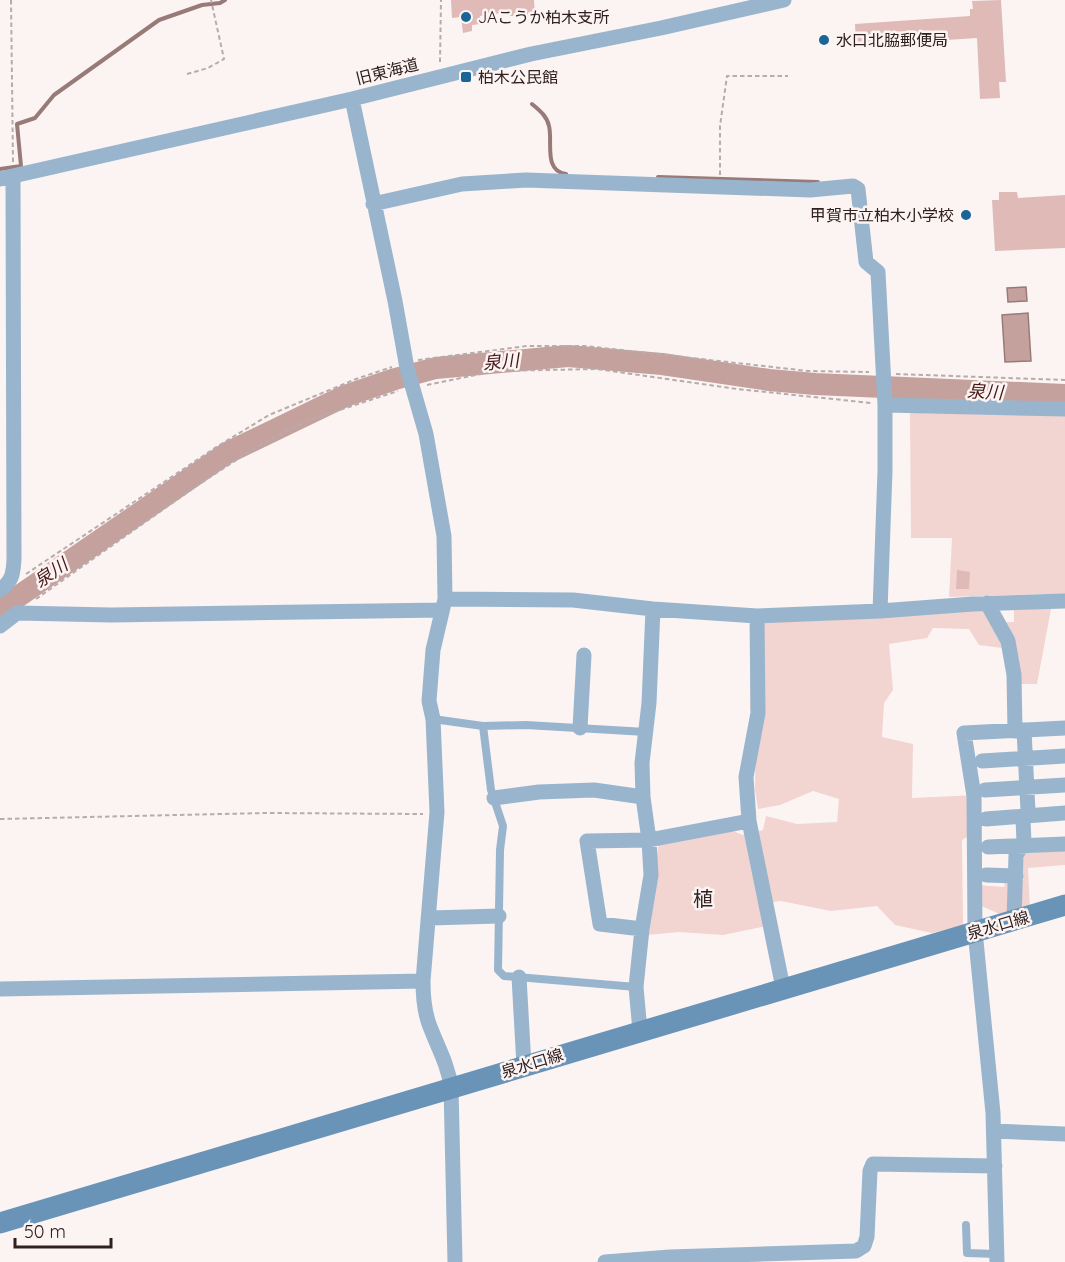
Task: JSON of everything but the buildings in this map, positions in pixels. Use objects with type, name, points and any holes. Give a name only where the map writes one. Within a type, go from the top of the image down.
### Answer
[{"type":"main road","name":"泉水口線","points":[[0,1223],[1065,905]]},
{"type":"street","name":"旧東海道","points":[[7,178],[352,99],[531,54],[784,0]]},
{"type":"street","points":[[352,99],[407,365],[426,434],[444,536],[443,604],[433,650],[429,701],[433,719],[437,812],[423,1004],[428,1023],[449,1071],[455,1262]]},
{"type":"street","points":[[7,178],[14,560],[13,574],[3,590],[15,611]]},
{"type":"street","points":[[374,204],[462,184],[526,180],[810,190],[853,186],[858,189],[866,262],[878,272],[885,471],[880,611]]},
{"type":"street","points":[[884,400],[1065,409]]},
{"type":"street","points":[[0,626],[15,611],[111,615],[573,600],[653,609],[758,616],[880,611],[987,603],[1065,601]]},
{"type":"street","points":[[987,603],[1008,641],[1026,759],[1028,811],[1023,820],[1024,842],[1016,855],[1014,920]]},
{"type":"street","points":[[640,1031],[636,987],[651,875],[642,763],[653,609]]},
{"type":"street","points":[[758,616],[758,713],[746,777],[749,821],[783,988]]},
{"type":"street","points":[[579,728],[584,655]]},
{"type":"street","points":[[997,1258],[994,1131],[975,931],[974,796],[964,733],[1065,728]]},
{"type":"street","points":[[982,761],[1065,756]]},
{"type":"street","points":[[985,790],[1065,784]]},
{"type":"street","points":[[494,798],[539,792],[594,790],[643,797]]},
{"type":"street","points":[[986,819],[1065,813]]},
{"type":"street","points":[[642,929],[600,924],[587,841],[649,840],[749,821]]},
{"type":"street","points":[[988,847],[1065,844]]},
{"type":"street","points":[[986,875],[1016,876]]},
{"type":"street","points":[[429,918],[499,916]]},
{"type":"street","points":[[519,977],[524,1066]]},
{"type":"street","points":[[0,989],[423,981]]},
{"type":"street","points":[[994,1131],[1065,1134]]},
{"type":"street","points":[[605,1262],[670,1257],[856,1251],[864,1246],[867,1237],[870,1171],[873,1164],[995,1166]]},
{"type":"lane","points":[[433,719],[483,726],[526,725],[646,732]]},
{"type":"lane","points":[[483,726],[488,767],[502,826],[498,970],[504,976],[636,987]]},
{"type":"lane","points":[[966,1225],[967,1253],[997,1258]]},
{"type":"path","points":[[7,178],[11,0]]},
{"type":"path","points":[[187,74],[208,68],[224,59],[211,0]]},
{"type":"path","points":[[440,76],[441,0]]},
{"type":"path","points":[[720,186],[720,126],[726,76],[788,76]]},
{"type":"path","points":[[3,590],[218,446],[269,415],[356,379],[442,356],[527,346],[585,346],[808,370],[862,371],[882,376],[1065,380]]},
{"type":"path","points":[[15,611],[256,447],[306,422],[413,386],[495,371],[597,369],[737,389],[884,400]]},
{"type":"path","points":[[0,819],[437,812]]},
{"type":"shaded area","points":[[1026,287],[1027,301],[1008,302],[1007,288]]},
{"type":"shaded area","points":[[1028,313],[1031,361],[1005,362],[1002,315]]},
{"type":"shaded area","points":[[910,411],[1065,415],[1065,595],[949,597],[952,538],[911,538]]},
{"type":"shaded area","points":[[982,608],[993,623],[1014,622],[1014,609],[1051,609],[1037,684],[1016,684],[1002,648],[979,645],[969,629],[933,628],[927,638],[889,644],[893,690],[884,703],[882,737],[913,744],[912,798],[977,795],[982,828],[962,840],[963,925],[932,933],[895,925],[877,906],[831,911],[781,901],[759,904],[767,926],[723,935],[679,932],[647,935],[660,833],[721,826],[743,835],[763,830],[766,816],[797,824],[837,822],[839,799],[813,791],[780,805],[758,809],[755,790],[756,712],[750,710],[751,622]]},
{"type":"shaded area","points":[[1065,850],[1065,865],[1028,868],[1030,910],[1002,915],[979,905],[978,885],[1004,887],[1013,854]]},
{"type":"waterway","points":[[0,169],[21,166],[17,124],[35,118],[54,95],[159,20],[202,5],[220,3],[225,0]]},
{"type":"waterway","points":[[532,104],[548,122],[550,154],[554,167],[566,174]]},
{"type":"waterway","points":[[658,177],[818,182]]},
{"type":"waterway","name":"泉川","points":[[0,609],[227,453],[345,396],[436,368],[568,356],[662,364],[769,380],[815,384],[1065,395]]},
{"type":"place","name":"JAこうか柏木支所","points":[[466,17]]},
{"type":"place","name":"水口北脇郵便局","points":[[824,40]]},
{"type":"place","name":"柏木公民館","points":[[466,77]]},
{"type":"place","name":"甲賀市立柏木小学校","points":[[966,215]]},
{"type":"district","name":"植","points":[[703,899]]}]
